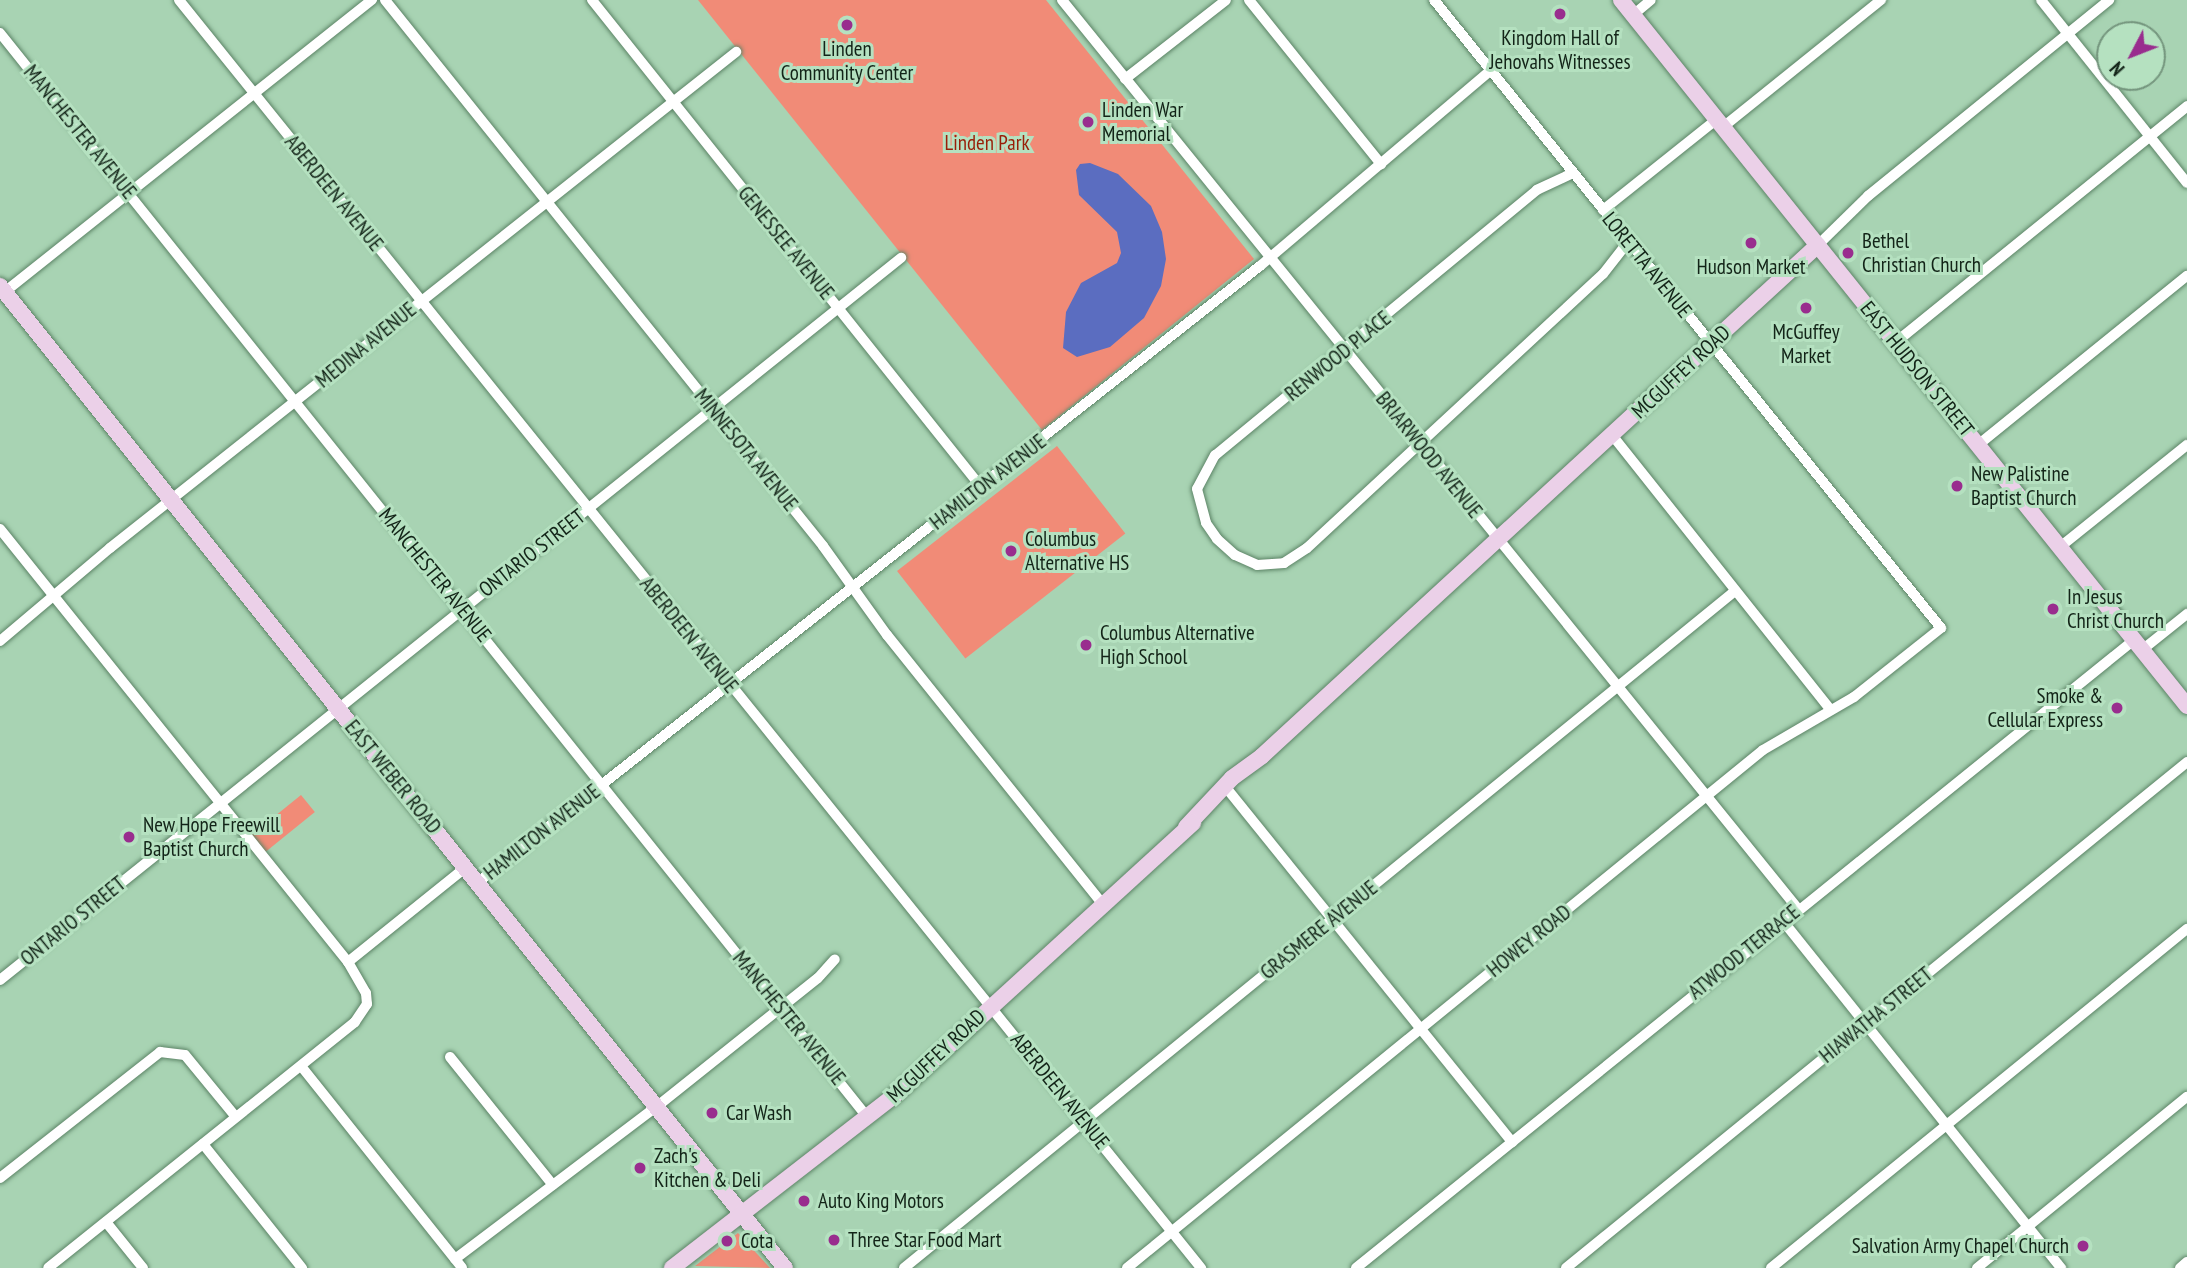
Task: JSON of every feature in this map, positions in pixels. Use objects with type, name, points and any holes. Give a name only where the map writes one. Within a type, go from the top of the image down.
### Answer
[{"type":"street","name":"ABERDEEN AVENUE","points":[[179,0],[729,684],[1085,1120],[1201,1268]]},
{"type":"street","points":[[2,292],[130,194],[372,0]]},
{"type":"street","name":"MINNESOTA AVENUE","points":[[385,0],[713,409],[1102,903]]},
{"type":"street","name":"GENESSEE AVENUE","points":[[592,0],[982,486]]},
{"type":"street","name":"BRIARWOOD AVENUE","points":[[1062,0],[1268,259],[1798,909]]},
{"type":"street","points":[[1125,79],[1226,0]]},
{"type":"street","points":[[1249,0],[1381,163]]},
{"type":"street","name":"LORETTA AVENUE","points":[[1434,0],[1941,628]]},
{"type":"street","name":"EAST HUDSON STREET","points":[[1621,0],[2187,706]]},
{"type":"street","points":[[1633,15],[1651,0]]},
{"type":"street","points":[[1603,210],[1881,0]]},
{"type":"street","points":[[2041,0],[2187,183]]},
{"type":"street","name":"MCGUFFEY ROAD","points":[[672,1268],[868,1118],[1711,344],[1868,196],[2109,0]]},
{"type":"street","name":"MANCHESTER AVENUE","points":[[0,33],[868,1118]]},
{"type":"street","name":"MEDINA AVENUE","points":[[0,641],[52,595],[736,52]]},
{"type":"street","name":"HAMILTON AVENUE","points":[[477,883],[1268,259],[1490,71]]},
{"type":"street","points":[[1895,342],[2187,106]]},
{"type":"street","name":"RENWOOD PLACE","points":[[1420,443],[1307,548],[1284,563],[1257,565],[1235,555],[1206,523],[1198,502],[1200,476],[1215,455],[1344,352],[1537,190],[1573,173]]},
{"type":"street","points":[[1420,443],[1603,274],[1628,242]]},
{"type":"street","name":"ONTARIO STREET","points":[[0,980],[901,258]]},
{"type":"street","points":[[1978,445],[2187,276]]},
{"type":"street","name":"EAST WEBER ROAD","points":[[2,292],[785,1268]]},
{"type":"street","points":[[1612,435],[1829,708]]},
{"type":"street","points":[[2060,547],[2187,445]]},
{"type":"street","points":[[0,529],[348,962],[366,993],[363,1014],[48,1268]]},
{"type":"street","name":"GRASMERE AVENUE","points":[[904,1268],[1735,591]]},
{"type":"street","name":"ATWOOD TERRACE","points":[[1357,1268],[1798,909],[2138,645],[2187,614]]},
{"type":"street","name":"HOWEY ROAD","points":[[1127,1268],[1763,750],[1829,708],[1854,697],[1941,628]]},
{"type":"street","name":"HIAWATHA STREET","points":[[1566,1268],[2187,762]]},
{"type":"street","points":[[1228,789],[1512,1142]]},
{"type":"street","name":"HAMILTON AVENUE","points":[[348,962],[465,868]]},
{"type":"street","points":[[1783,921],[2061,1268]]},
{"type":"street","points":[[1771,1268],[2187,929]]},
{"type":"street","points":[[300,1066],[458,1264],[553,1185],[781,1008],[835,959]]},
{"type":"street","points":[[0,1178],[160,1052],[184,1055],[236,1117]]},
{"type":"street","points":[[450,1057],[553,1185]]},
{"type":"street","points":[[1977,1268],[2187,1097]]},
{"type":"street","points":[[203,1144],[302,1268]]},
{"type":"street","points":[[106,1222],[143,1268]]},
{"type":"street","points":[[2179,1268],[2187,1262]]},
{"type":"green space","name":"Linden Park","points":[[698,0],[1046,0],[1254,259],[1042,430]]},
{"type":"green space","name":"Columbus Alternative HS","points":[[1057,446],[1125,533],[965,658],[897,571]]},
{"type":"green space","points":[[301,795],[315,812],[265,852],[251,835]]},
{"type":"green space","points":[[738,1233],[770,1268],[695,1266]]},
{"type":"water","points":[[1090,163],[1118,174],[1151,206],[1162,232],[1166,259],[1161,286],[1144,318],[1110,347],[1077,357],[1063,348],[1066,312],[1081,283],[1117,263],[1121,253],[1117,232],[1079,195],[1076,170],[1080,164]]},
{"type":"place","name":"Kingdom Hall of Jehovahs Witnesses","points":[[1560,14]]},
{"type":"place","name":"Linden Community Center","points":[[847,25]]},
{"type":"place","name":"Linden War Memorial","points":[[1088,122]]},
{"type":"place","name":"Hudson Market","points":[[1751,243]]},
{"type":"place","name":"Bethel Christian Church","points":[[1848,253]]},
{"type":"place","name":"McGuffey Market","points":[[1806,308]]},
{"type":"place","name":"New Palistine Baptist Church","points":[[1957,486]]},
{"type":"place","name":"Columbus Alternative HS","points":[[1011,551]]},
{"type":"place","name":"In Jesus Christ Church","points":[[2053,609]]},
{"type":"place","name":"Columbus Alternative High School","points":[[1086,645]]},
{"type":"place","name":"Smoke & Cellular Express","points":[[2117,708]]},
{"type":"place","name":"New Hope Freewill Baptist Church","points":[[129,837]]},
{"type":"place","name":"Car Wash","points":[[712,1113]]},
{"type":"place","name":"Zach's Kitchen & Deli","points":[[640,1168]]},
{"type":"place","name":"Auto King Motors","points":[[804,1201]]},
{"type":"place","name":"Three Star Food Mart","points":[[834,1240]]},
{"type":"place","name":"Cota","points":[[727,1241]]},
{"type":"place","name":"Salvation Army Chapel Church","points":[[2083,1246]]}]
